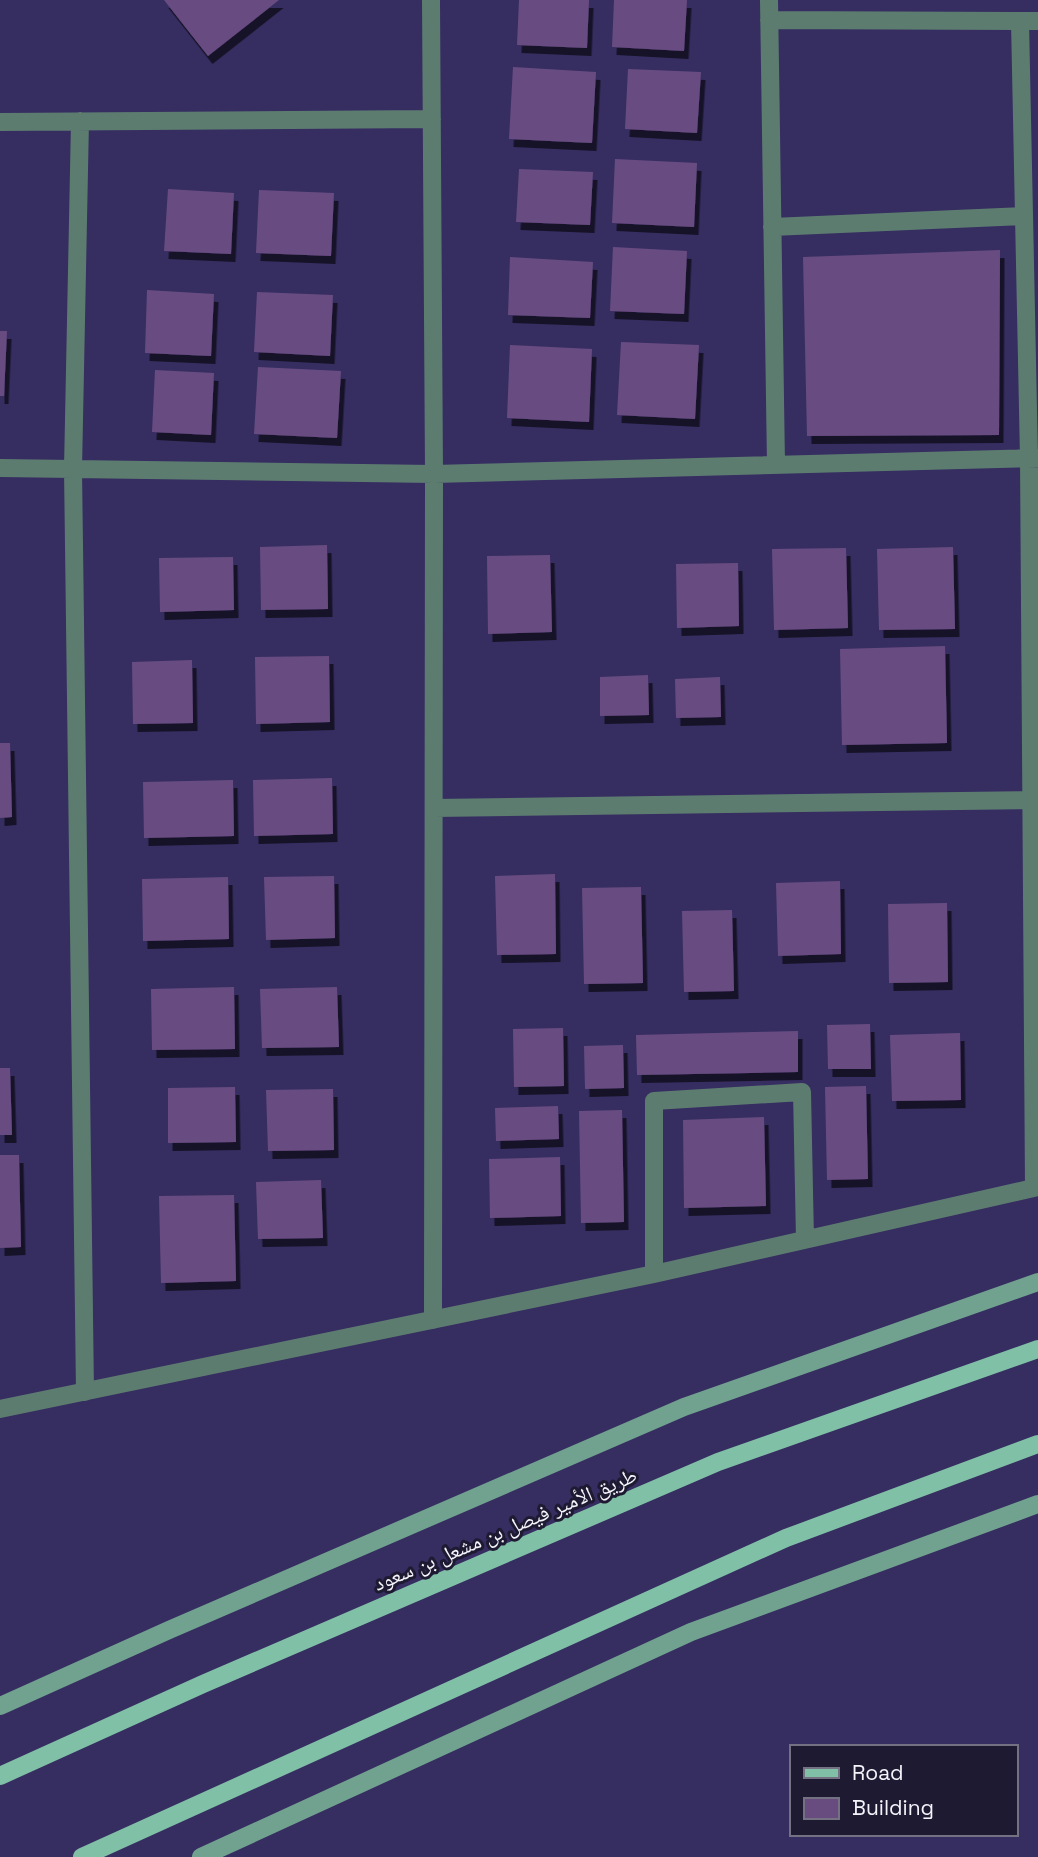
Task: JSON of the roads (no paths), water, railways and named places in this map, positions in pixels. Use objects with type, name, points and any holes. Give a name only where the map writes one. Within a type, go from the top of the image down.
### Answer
[{"type":"main road","name":"طريق الأمير فيصل بن مشعل بن سعود","points":[[0,1706],[684,1407],[1038,1282]]},
{"type":"main road","name":"طريق الأمير فيصل بن مشعل بن سعود","points":[[0,1776],[203,1684],[718,1462],[1038,1349]]},
{"type":"main road","points":[[82,1857],[786,1538],[1038,1444]]},
{"type":"main road","points":[[201,1857],[691,1632],[1038,1504]]},
{"type":"street","points":[[431,0],[434,474],[433,1320]]},
{"type":"street","points":[[769,0],[776,465]]},
{"type":"street","points":[[769,20],[1038,22]]},
{"type":"street","points":[[0,1409],[654,1274],[1036,1188],[1031,800],[1033,458],[1023,216],[1020,21]]},
{"type":"street","points":[[0,122],[432,119]]},
{"type":"street","points":[[80,121],[73,469],[85,1392]]},
{"type":"street","points":[[772,227],[1023,216]]},
{"type":"street","points":[[0,468],[434,474],[1033,458]]},
{"type":"street","points":[[434,808],[1031,800]]},
{"type":"street","points":[[654,1274],[654,1101],[802,1092],[805,1240]]}]
